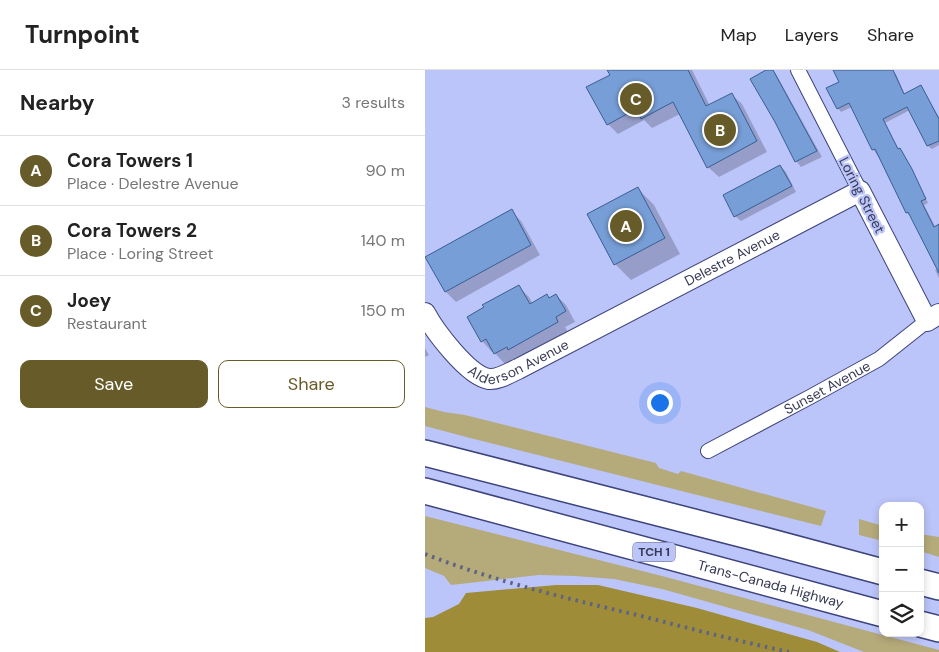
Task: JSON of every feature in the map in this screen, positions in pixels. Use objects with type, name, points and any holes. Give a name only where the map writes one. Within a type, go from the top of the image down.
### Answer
[{"type":"highway","points":[[425,453],[879,571]]},
{"type":"highway","name":"Trans-Canada Highway","points":[[425,491],[879,613]]},
{"type":"highway","points":[[924,583],[939,587]]},
{"type":"highway","points":[[924,625],[939,629]]},
{"type":"street","name":"Loring Street","points":[[798,70],[860,191],[933,318]]},
{"type":"street","name":"Delestre Avenue","points":[[604,323],[860,191]]},
{"type":"street","name":"Alderson Avenue","points":[[425,313],[439,335],[457,356],[474,371],[489,379],[499,378],[518,369],[604,323]]},
{"type":"street","name":"Sunset Avenue","points":[[708,451],[879,359],[933,318]]},
{"type":"shaded area","points":[[425,407],[465,415],[656,463],[659,468],[678,474],[681,471],[826,511],[821,526],[470,438],[425,426]]},
{"type":"shaded area","points":[[425,516],[662,576],[879,634],[879,637],[890,637],[939,650],[939,652],[864,652],[808,630],[662,589],[614,579],[539,575],[451,585],[444,576],[425,568]]},
{"type":"shaded area","points":[[859,519],[879,525],[879,540],[859,535]]},
{"type":"shaded area","points":[[924,535],[939,537],[939,557],[924,552]]},
{"type":"shaded area","points":[[556,585],[598,585],[697,608],[817,642],[840,652],[425,652],[425,618],[433,617],[459,604],[466,593]]},
{"type":"building","points":[[607,70],[688,70],[706,106],[732,93],[757,141],[707,168],[673,102],[641,119],[636,109],[607,125],[586,87],[610,75]]},
{"type":"building","points":[[766,70],[773,70],[817,151],[795,162],[750,79]]},
{"type":"building","points":[[833,70],[893,70],[904,94],[921,85],[939,119],[939,141],[927,146],[907,107],[883,119],[898,149],[900,148],[912,169],[926,199],[921,201],[934,227],[939,224],[939,273],[908,212],[906,213],[875,149],[872,150],[849,103],[837,109],[826,88],[839,82]]},
{"type":"building","points":[[780,165],[792,186],[734,217],[723,195]]},
{"type":"building","points":[[638,187],[665,238],[614,265],[587,214]]},
{"type":"building","points":[[512,209],[531,245],[445,292],[425,257]]},
{"type":"building","points":[[519,285],[530,304],[547,294],[549,298],[556,294],[566,311],[556,317],[558,322],[508,350],[507,347],[494,354],[486,339],[481,342],[467,317],[484,307],[482,305]]},
{"type":"railway","points":[[425,554],[477,573],[530,588],[789,652]]},
{"type":"place","name":"Joey","points":[[636,99]]},
{"type":"place","name":"Cora Towers 2","points":[[720,130]]},
{"type":"place","name":"Cora Towers 1","points":[[626,226]]}]
